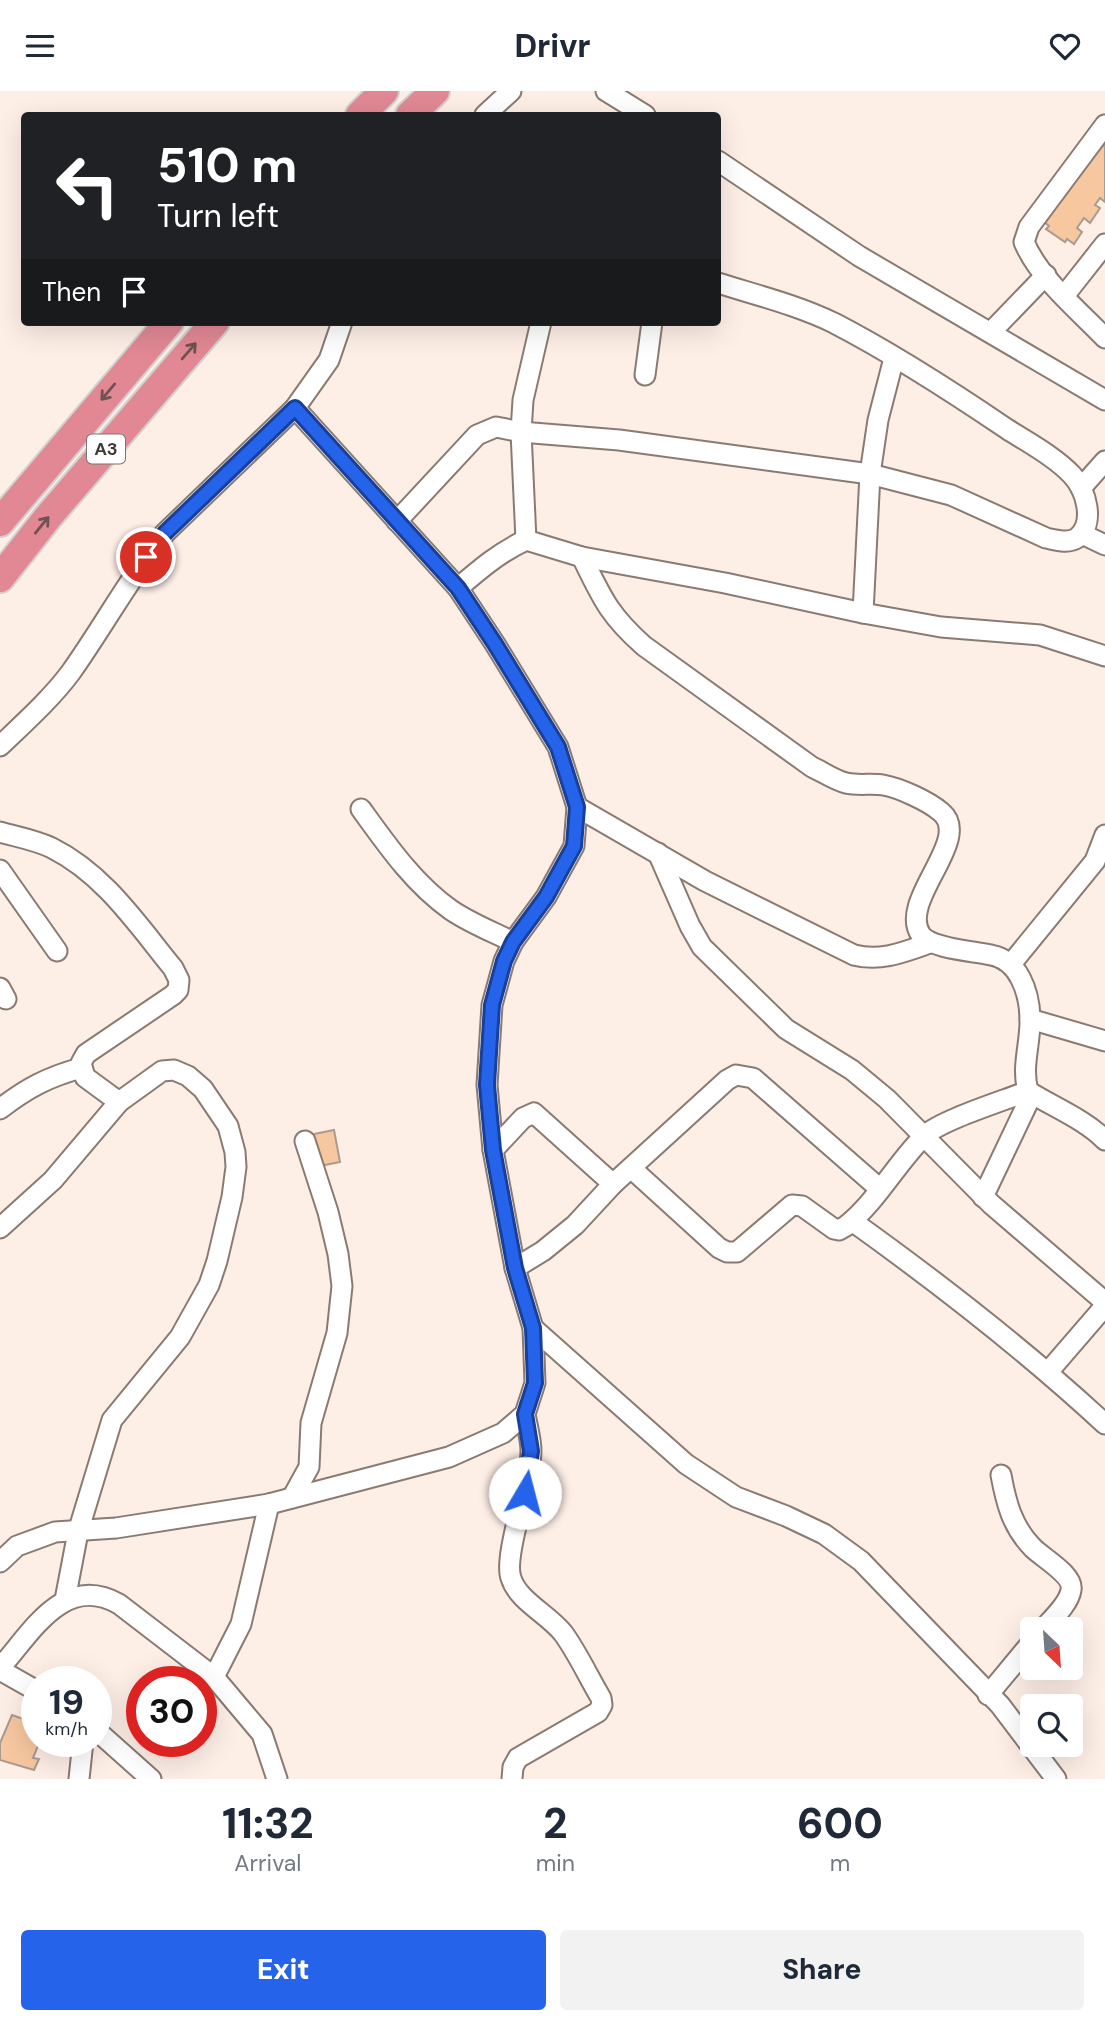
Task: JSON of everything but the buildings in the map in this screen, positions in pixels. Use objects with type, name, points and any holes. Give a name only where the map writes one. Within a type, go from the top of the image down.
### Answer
[{"type":"highway","points":[[363,112],[384,91]]},
{"type":"highway","points":[[413,112],[435,91]]},
{"type":"highway","name":"A3","points":[[0,522],[166,326]]},
{"type":"highway","name":"A3","points":[[0,578],[212,326]]},
{"type":"street","points":[[488,112],[511,91]]},
{"type":"street","points":[[614,103],[637,112]]},
{"type":"street","points":[[1105,125],[1024,236],[1029,254],[1064,296],[1105,338]]},
{"type":"street","points":[[721,164],[859,256],[1105,400]]},
{"type":"street","points":[[1064,296],[1105,244]]},
{"type":"street","points":[[991,332],[1046,275]]},
{"type":"street","points":[[397,521],[477,435],[496,427],[521,432],[619,440],[870,474],[950,495],[1046,538],[1073,541],[1082,534],[1087,513],[1086,499],[1073,475],[1049,457],[935,380],[833,323],[795,307],[721,284]]},
{"type":"street","points":[[0,747],[69,675],[146,557],[165,533],[295,408],[329,360],[341,326]]},
{"type":"street","points":[[526,540],[521,432],[523,400],[540,326]]},
{"type":"street","points":[[645,375],[651,326]]},
{"type":"street","points":[[863,613],[870,474],[878,420],[894,358]]},
{"type":"street","points":[[295,408],[458,588],[558,747],[577,807],[574,846],[546,897],[513,942],[504,961],[492,1005],[487,1085],[493,1150],[515,1268],[533,1328],[535,1383],[525,1414],[531,1451],[510,1563],[511,1579],[523,1596],[553,1621],[564,1635],[601,1698],[602,1705],[598,1712],[518,1758],[513,1767],[512,1779]]},
{"type":"street","points":[[1081,488],[1105,461]]},
{"type":"street","points":[[1082,534],[1105,545]]},
{"type":"street","points":[[458,588],[489,561],[526,540],[582,557],[725,583],[863,613],[941,627],[1040,635],[1105,656]]},
{"type":"street","points":[[582,557],[605,604],[620,625],[644,646],[812,767],[843,782],[863,786],[881,785],[902,790],[942,813],[948,823],[949,839],[920,900],[916,918],[920,933],[930,943]]},
{"type":"street","points":[[577,807],[705,881],[854,955],[869,959],[887,957],[930,943],[1000,956],[1011,964],[1020,976],[1030,1019],[1024,1077],[1030,1093],[1070,1115],[1105,1140]]},
{"type":"street","points":[[361,809],[394,854],[451,910],[513,942]]},
{"type":"street","points":[[0,832],[50,847],[76,863],[114,895],[173,968],[179,981],[178,991],[86,1055],[81,1068],[85,1077],[119,1102]]},
{"type":"street","points":[[1011,964],[1095,861],[1105,835]]},
{"type":"street","points":[[658,853],[702,947],[786,1029],[852,1070],[925,1135],[984,1196],[1105,1304],[1048,1372]]},
{"type":"street","points":[[0,870],[57,951]]},
{"type":"street","points":[[1030,1019],[1105,1041]]},
{"type":"street","points":[[0,1109],[21,1093],[50,1077],[81,1068]]},
{"type":"street","points":[[0,1228],[53,1180],[119,1102],[162,1072],[174,1070],[188,1076],[203,1089],[224,1119],[232,1140],[236,1167],[225,1232],[209,1285],[180,1337],[112,1420],[78,1532],[65,1599]]},
{"type":"street","points":[[515,1268],[543,1251],[575,1225],[613,1184],[727,1080],[745,1075],[753,1078],[880,1189]]},
{"type":"street","points":[[631,1168],[719,1248],[727,1252],[737,1252],[792,1205],[802,1206],[839,1230],[852,1221],[925,1135],[939,1126],[1030,1093]]},
{"type":"street","points":[[984,1196],[1030,1093]]},
{"type":"street","points":[[493,1150],[523,1118],[534,1113],[613,1184]]},
{"type":"street","points":[[292,1498],[309,1467],[311,1423],[337,1333],[342,1286],[328,1213],[305,1141]]},
{"type":"street","points":[[852,1221],[920,1269],[1048,1372],[1105,1424]]},
{"type":"street","points":[[533,1328],[686,1464],[736,1497],[824,1534],[862,1561],[1016,1724],[1056,1779]]},
{"type":"street","points":[[0,1562],[9,1543],[55,1532],[78,1532],[159,1522],[269,1504],[449,1457],[503,1433],[525,1414]]},
{"type":"street","points":[[1001,1475],[1007,1505],[1023,1537],[1065,1574],[1071,1583],[1072,1592],[1053,1617]]},
{"type":"street","points":[[217,1671],[241,1624],[269,1504]]},
{"type":"street","points":[[21,1681],[0,1669],[50,1612],[65,1599],[83,1594],[103,1594],[200,1666]]},
{"type":"street","points":[[988,1695],[1020,1656]]},
{"type":"street","points":[[217,1681],[262,1734],[277,1779]]},
{"type":"street","points":[[112,1745],[150,1779]]},
{"type":"street","points":[[79,1779],[81,1757]]},
{"type":"route","points":[[146,557],[165,533],[295,408],[458,588],[558,747],[577,807],[574,846],[562,872],[513,942],[504,961],[492,1005],[487,1085],[501,1202],[515,1268],[533,1328],[535,1383],[525,1414],[531,1451],[525,1493]]}]
